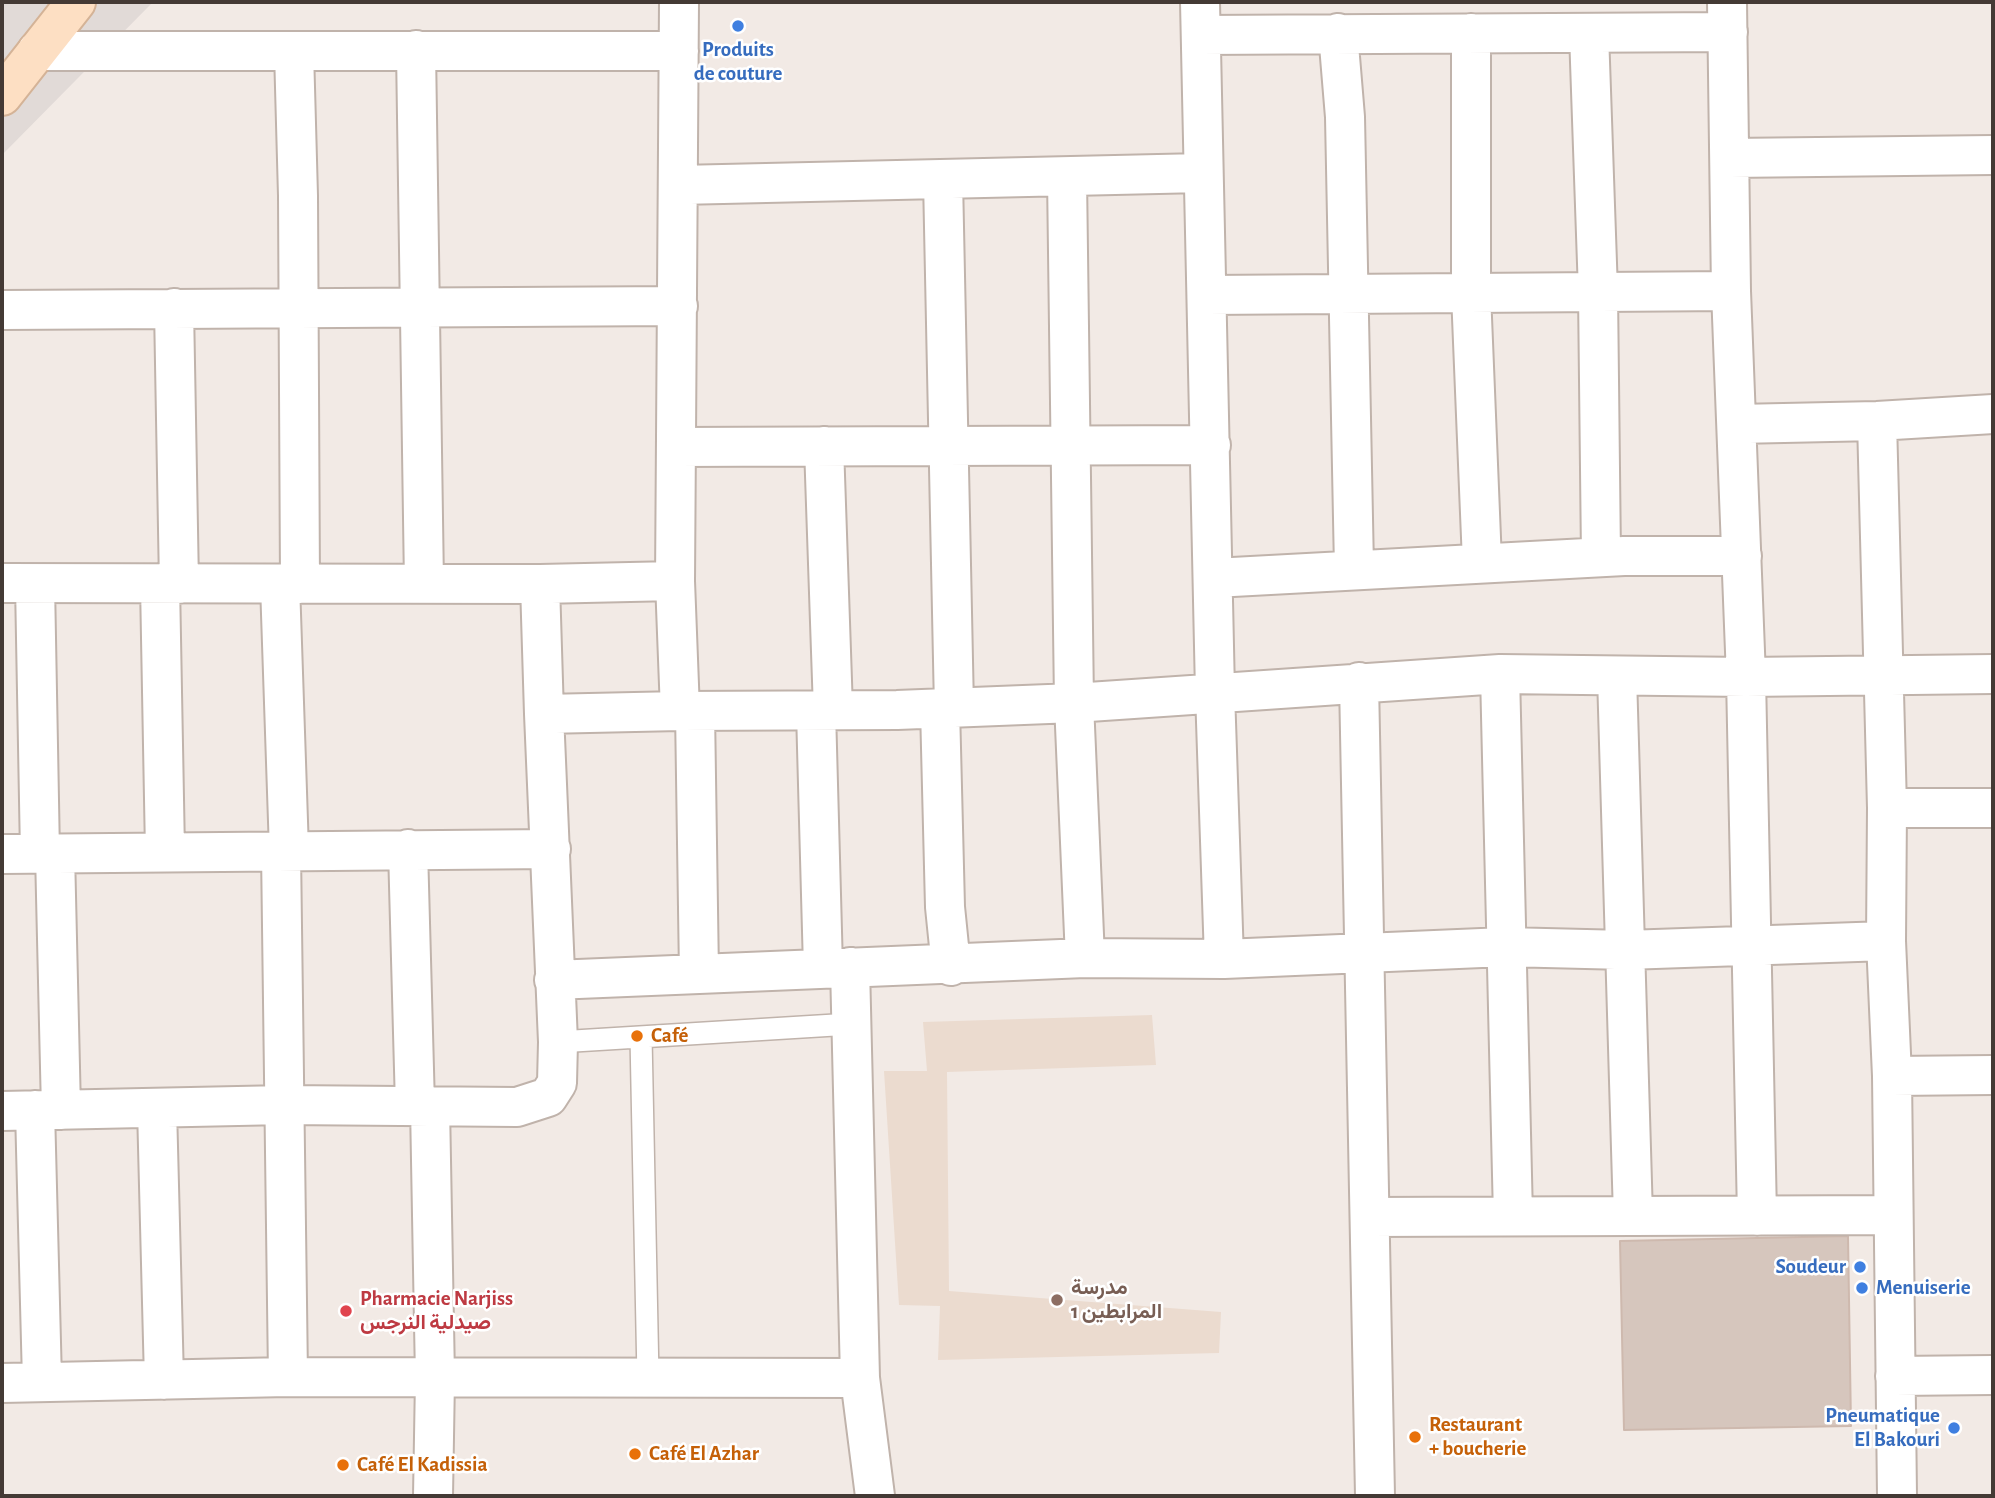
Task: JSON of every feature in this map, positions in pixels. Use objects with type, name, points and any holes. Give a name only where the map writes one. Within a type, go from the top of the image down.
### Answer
[{"type":"main road","points":[[2,96],[76,2]]},
{"type":"street","points":[[679,2],[680,185],[675,581],[688,711],[699,974]]},
{"type":"street","points":[[1224,959],[1215,692],[1200,18],[1338,33],[1590,33],[1728,17],[1731,291],[1746,677],[1757,1216]]},
{"type":"street","points":[[1338,33],[1345,117],[1354,568]]},
{"type":"street","points":[[1471,33],[1471,293],[1482,562]]},
{"type":"street","points":[[1590,33],[1598,292],[1601,557]]},
{"type":"street","points":[[416,50],[424,584]]},
{"type":"street","points":[[37,51],[679,51]]},
{"type":"street","points":[[288,1377],[285,851],[298,309],[294,51]]},
{"type":"street","points":[[1730,158],[1993,155]]},
{"type":"street","points":[[680,185],[1202,173]]},
{"type":"street","points":[[1067,177],[1074,703],[1085,958]]},
{"type":"street","points":[[943,179],[950,445],[945,908],[951,966]]},
{"type":"street","points":[[1208,295],[1731,291]]},
{"type":"street","points":[[2,310],[678,306]]},
{"type":"street","points":[[165,852],[174,309]]},
{"type":"street","points":[[1737,424],[1877,421],[1993,414]]},
{"type":"street","points":[[1877,421],[1887,808],[1886,940],[1892,1076],[1897,1496]]},
{"type":"street","points":[[676,447],[1211,445]]},
{"type":"street","points":[[824,446],[825,711],[836,968],[851,1024],[860,1378],[874,1496]]},
{"type":"street","points":[[1214,578],[1354,568],[1601,557],[1742,556]]},
{"type":"street","points":[[42,1381],[33,1110],[47,854],[19,583],[424,584],[675,581]]},
{"type":"street","points":[[33,1110],[285,1105],[517,1107],[548,1097],[557,1083],[558,1042],[540,583]]},
{"type":"street","points":[[544,714],[825,711],[1074,703],[1500,674],[1746,677],[1993,674]]},
{"type":"street","points":[[1500,674],[1513,1216]]},
{"type":"street","points":[[1617,676],[1633,1216]]},
{"type":"street","points":[[1359,682],[1375,1496]]},
{"type":"street","points":[[1887,808],[1993,808]]},
{"type":"street","points":[[408,849],[435,1378],[433,1496]]},
{"type":"street","points":[[2,854],[551,849]]},
{"type":"street","points":[[554,980],[951,966],[1085,958],[1224,959],[1505,947],[1626,950],[1886,940]]},
{"type":"street","points":[[1892,1076],[1993,1075]]},
{"type":"street","points":[[157,1108],[164,1380]]},
{"type":"street","points":[[1370,1217],[1893,1215]]},
{"type":"street","points":[[1895,1376],[1993,1375]]},
{"type":"street","points":[[2,1383],[288,1377],[860,1378]]},
{"type":"lane","points":[[558,1042],[851,1024]]},
{"type":"lane","points":[[642,1037],[648,1378]]},
{"type":"shaded area","points":[[2,2],[153,2],[2,155]]},
{"type":"shaded area","points":[[1152,1015],[1156,1065],[947,1072],[949,1291],[1221,1312],[1219,1353],[938,1360],[940,1306],[899,1305],[884,1071],[927,1071],[923,1022]]},
{"type":"building","points":[[1848,1236],[1851,1426],[1624,1430],[1620,1241]]},
{"type":"place","name":"Produits de couture","points":[[738,26]]},
{"type":"place","name":"Café","points":[[637,1036]]},
{"type":"place","name":"Soudeur","points":[[1860,1267]]},
{"type":"place","name":"Menuiserie","points":[[1862,1288]]},
{"type":"place","name":"مدرسة المرابطين 1","points":[[1057,1300]]},
{"type":"place","name":"Pharmacie Narjiss صيدلية النرجس","points":[[346,1311]]},
{"type":"place","name":"Pneumatique El Bakouri","points":[[1954,1428]]},
{"type":"place","name":"Restaurant + boucherie","points":[[1415,1437]]},
{"type":"place","name":"Café El Azhar","points":[[635,1454]]},
{"type":"place","name":"Café El Kadissia","points":[[343,1465]]}]
